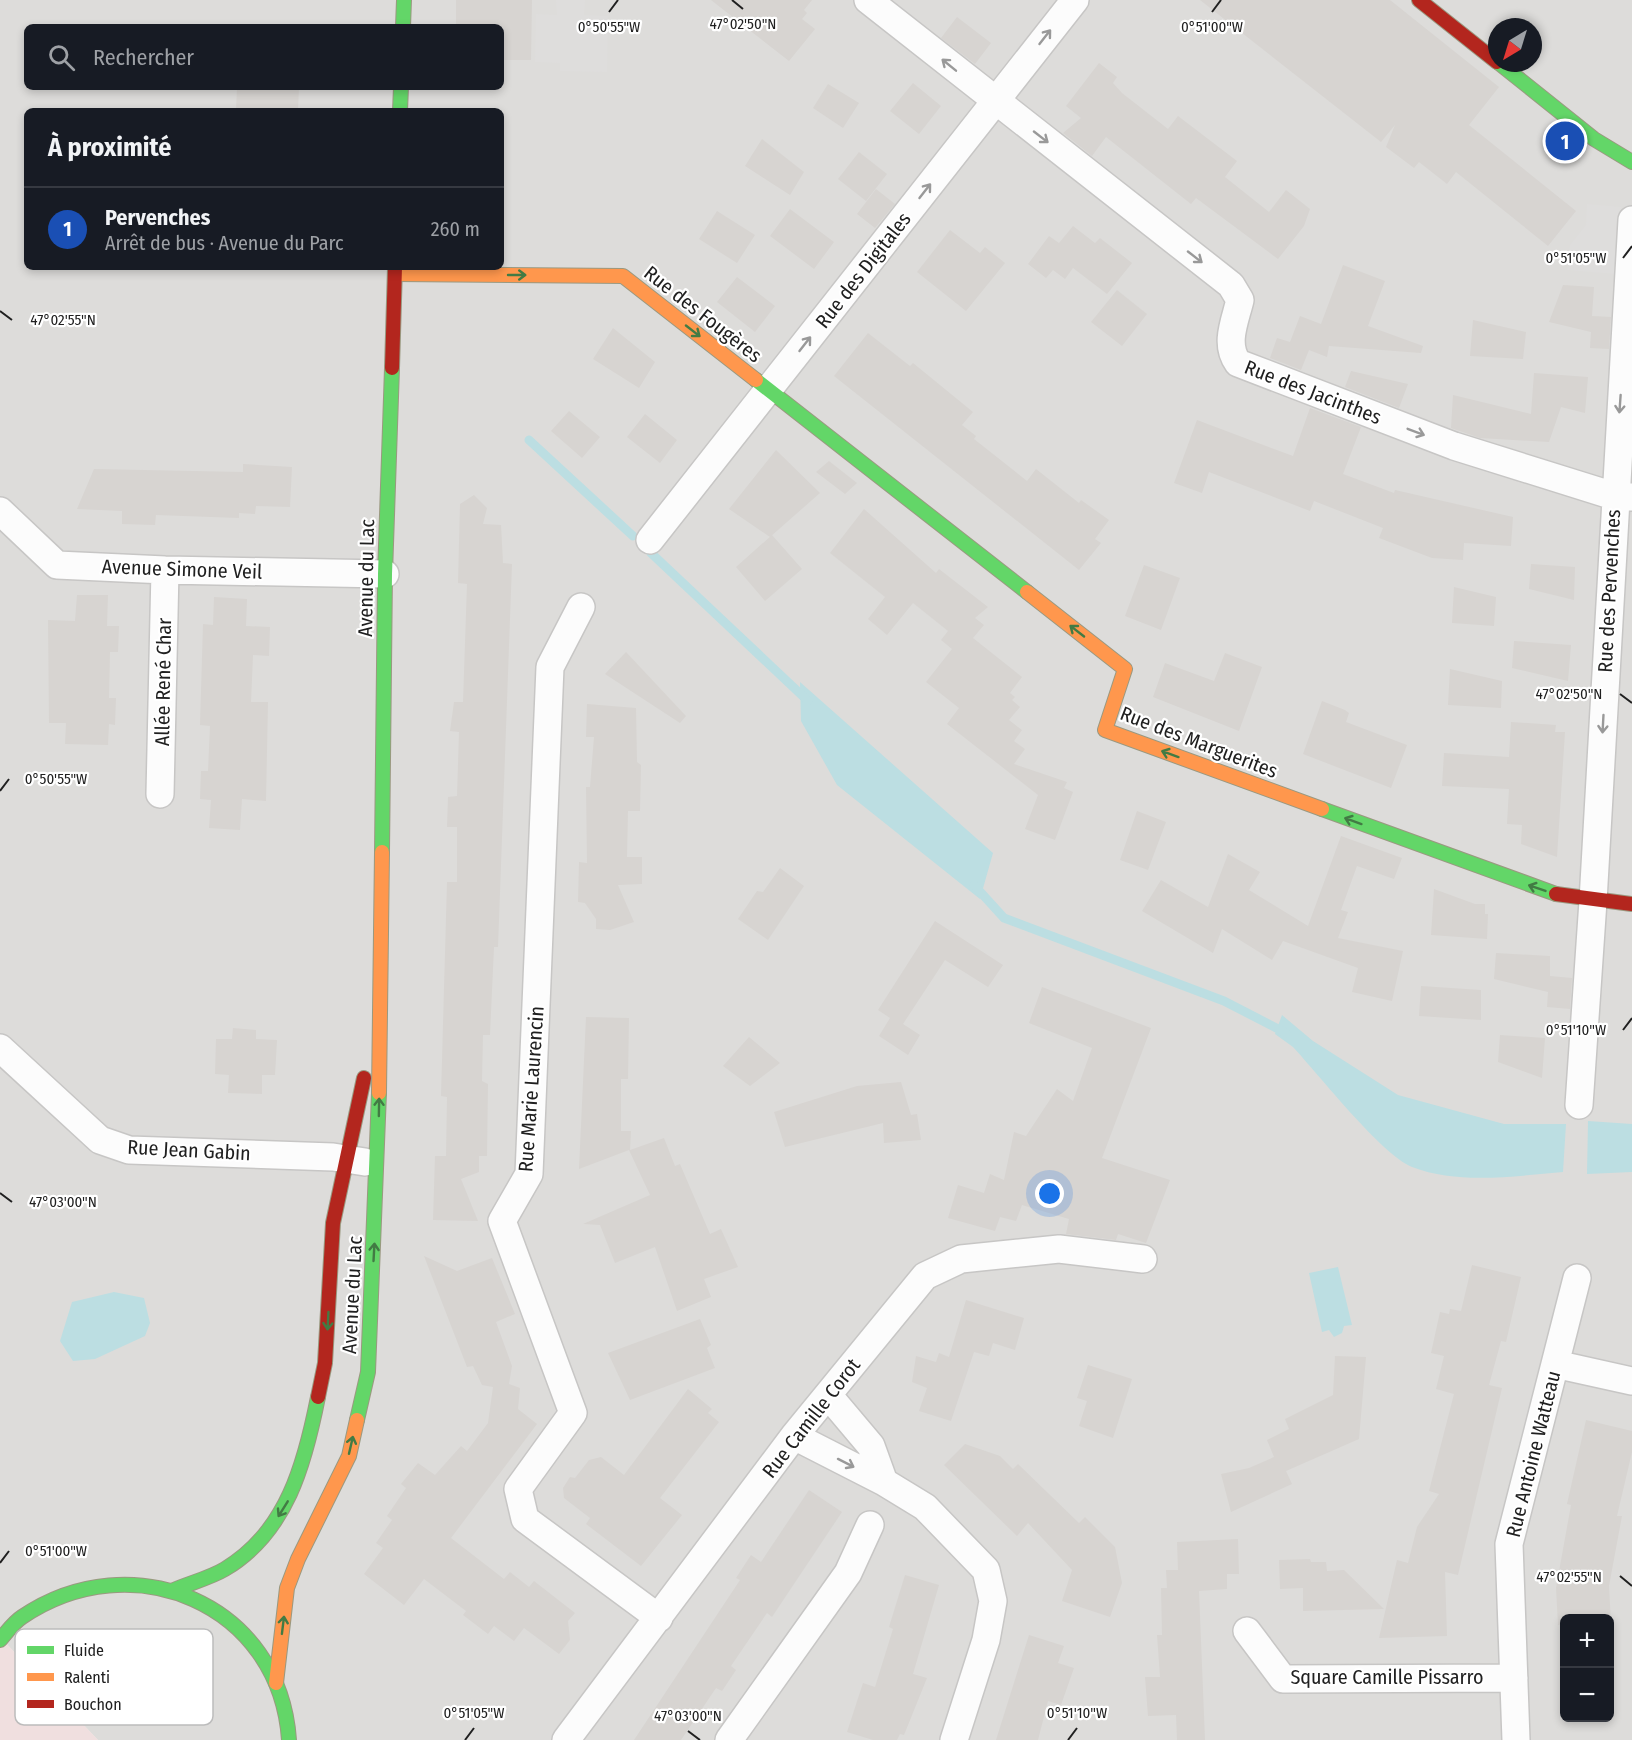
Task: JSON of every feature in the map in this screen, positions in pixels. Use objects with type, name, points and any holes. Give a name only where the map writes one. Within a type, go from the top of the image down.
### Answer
[{"type":"street","points":[[403,24],[404,0]]},
{"type":"street","name":"Rue des Jacinthes","points":[[868,0],[1231,285],[1240,300],[1229,345],[1231,355],[1238,363],[1454,446],[1623,497]]},
{"type":"street","name":"Rue des Digitales","points":[[650,540],[1075,0]]},
{"type":"street","points":[[1419,0],[1488,54]]},
{"type":"street","points":[[1510,72],[1594,139],[1632,162]]},
{"type":"street","points":[[400,108],[401,90]]},
{"type":"street","name":"Rue des Pervenches","points":[[1579,1105],[1623,497],[1632,220]]},
{"type":"street","name":"Rue des Fougères","points":[[395,271],[623,276],[769,390]]},
{"type":"street","name":"Avenue du Lac","points":[[276,1683],[287,1588],[298,1559],[349,1456],[368,1372],[378,1165],[385,574],[395,271]]},
{"type":"street","name":"Rue des Marguerites","points":[[769,390],[1125,669],[1105,730],[1508,878],[1561,896],[1593,901]]},
{"type":"street","name":"Avenue Simone Veil","points":[[0,511],[57,564],[165,570],[385,574]]},
{"type":"street","name":"Allée René Char","points":[[160,794],[165,570]]},
{"type":"street","name":"Rue Marie Laurencin","points":[[581,607],[550,668],[529,1174],[502,1221],[573,1413],[518,1489],[525,1519],[659,1618]]},
{"type":"street","name":"Avenue du Lac","points":[[174,1590],[225,1569],[266,1535],[292,1493],[309,1442],[325,1363],[333,1223],[363,1093],[383,891]]},
{"type":"street","points":[[1593,901],[1632,904]]},
{"type":"street","name":"Rue Jean Gabin","points":[[0,1048],[100,1140],[129,1150],[348,1159],[378,1165]]},
{"type":"street","name":"Rue Camille Corot","points":[[566,1740],[794,1436],[925,1276],[962,1259],[1059,1250],[1143,1259]]},
{"type":"street","name":"Rue Antoine Watteau","points":[[1516,1740],[1509,1544],[1577,1278]]},
{"type":"street","points":[[1555,1364],[1632,1381]]},
{"type":"street","points":[[828,1395],[871,1446],[884,1482]]},
{"type":"street","points":[[794,1436],[884,1482],[925,1507],[986,1569],[993,1601],[986,1640],[954,1740]]},
{"type":"street","points":[[729,1740],[848,1573],[870,1525]]},
{"type":"street","points":[[0,1640],[16,1616],[68,1592],[121,1582],[174,1590],[223,1614],[261,1654],[285,1704],[290,1740]]},
{"type":"street","name":"Square Camille Pissarro","points":[[1247,1631],[1283,1679],[1514,1678]]},
{"type":"shaded area","points":[[0,0],[1632,0],[1632,1740],[98,1740],[84,1725],[213,1725],[213,1629],[15,1629],[15,1653],[0,1637]]},
{"type":"shaded area","points":[[556,0],[585,0],[584,15],[608,16],[607,72],[560,71],[560,63],[535,62],[536,14],[557,15]]},
{"type":"shaded area","points":[[1587,204],[1621,207],[1616,274],[1567,270],[1570,245],[1586,225]]},
{"type":"shaded area","points":[[0,1637],[15,1653],[15,1725],[84,1725],[98,1740],[0,1740]]},
{"type":"water","points":[[800,682],[993,853],[980,899],[837,785],[801,721]]},
{"type":"water","points":[[1282,1015],[1313,1041],[1398,1095],[1504,1124],[1566,1124],[1563,1172],[1468,1178],[1430,1173],[1412,1167],[1384,1147],[1293,1047],[1275,1034]]},
{"type":"water","points":[[1588,1121],[1632,1124],[1632,1172],[1587,1174]]},
{"type":"water","points":[[1338,1267],[1352,1325],[1344,1326],[1342,1333],[1334,1337],[1329,1330],[1322,1332],[1309,1273]]},
{"type":"water","points":[[114,1292],[144,1298],[150,1323],[145,1336],[95,1359],[73,1361],[60,1341],[72,1302]]},
{"type":"building","points":[[456,0],[532,0],[531,60],[504,60],[504,24],[456,24]]},
{"type":"building","points":[[711,0],[812,0],[804,10],[807,13],[802,19],[815,29],[789,61]]},
{"type":"building","points":[[1200,0],[1390,0],[1499,87],[1469,125],[1576,211],[1548,246],[1456,172],[1447,184],[1419,162],[1414,168],[1386,147],[1395,125],[1381,142]]},
{"type":"building","points":[[957,17],[991,43],[975,64],[941,38]]},
{"type":"building","points":[[1099,63],[1117,77],[1113,83],[1122,93],[1168,129],[1178,116],[1237,161],[1225,177],[1269,212],[1286,190],[1310,209],[1304,226],[1278,259],[1196,198],[1191,204],[1106,137],[1092,156],[1063,133],[1081,118],[1066,106]]},
{"type":"building","points":[[913,83],[941,106],[919,134],[890,111]]},
{"type":"building","points":[[828,84],[859,103],[843,128],[813,108]]},
{"type":"building","points":[[237,90],[299,90],[298,108],[236,108]]},
{"type":"building","points":[[762,139],[804,172],[790,195],[745,166]]},
{"type":"building","points":[[859,152],[887,174],[866,201],[838,179]]},
{"type":"building","points":[[876,189],[895,204],[875,228],[857,214]]},
{"type":"building","points":[[790,209],[834,242],[814,269],[770,236]]},
{"type":"building","points":[[717,211],[755,235],[737,263],[699,239]]},
{"type":"building","points":[[1073,226],[1095,243],[1100,238],[1132,263],[1107,294],[1073,268],[1065,279],[1053,270],[1046,278],[1028,264],[1049,236],[1059,243]]},
{"type":"building","points":[[950,230],[980,253],[985,247],[1005,263],[966,311],[917,272]]},
{"type":"building","points":[[1343,265],[1385,281],[1368,326],[1423,346],[1421,353],[1329,346],[1327,357],[1309,350],[1301,370],[1270,358],[1277,338],[1290,342],[1300,316],[1321,324]]},
{"type":"building","points":[[737,277],[775,306],[755,332],[717,302]]},
{"type":"building","points":[[1563,285],[1594,287],[1592,316],[1611,317],[1609,349],[1590,348],[1591,332],[1549,322]]},
{"type":"building","points":[[1117,290],[1147,314],[1122,346],[1091,322]]},
{"type":"building","points":[[1473,320],[1526,332],[1523,359],[1470,356]]},
{"type":"building","points":[[613,328],[655,362],[639,388],[593,359]]},
{"type":"building","points":[[868,333],[910,366],[913,363],[973,412],[962,425],[976,436],[974,439],[1027,481],[1036,469],[1079,503],[1081,500],[1109,520],[1095,539],[1101,543],[1079,570],[834,376]]},
{"type":"building","points":[[1351,371],[1408,384],[1399,408],[1345,387]]},
{"type":"building","points":[[1534,373],[1588,377],[1585,413],[1561,407],[1549,442],[1480,438],[1451,428],[1453,395],[1531,414]]},
{"type":"building","points":[[1310,408],[1361,427],[1343,474],[1394,493],[1395,490],[1513,517],[1511,546],[1464,543],[1463,560],[1432,558],[1379,538],[1383,528],[1314,501],[1310,511],[1209,472],[1202,493],[1174,483],[1197,420],[1293,456]]},
{"type":"building","points":[[569,411],[600,437],[582,458],[551,431]]},
{"type":"building","points":[[645,414],[677,440],[660,463],[627,437]]},
{"type":"building","points":[[776,450],[820,493],[770,537],[729,509]]},
{"type":"building","points":[[829,461],[857,483],[845,494],[816,472]]},
{"type":"building","points":[[243,464],[292,467],[290,507],[256,506],[255,514],[239,513],[239,518],[156,515],[155,525],[122,524],[122,511],[77,509],[94,469],[243,472]]},
{"type":"building","points":[[474,495],[487,508],[483,524],[501,525],[503,563],[512,564],[498,947],[494,947],[490,1035],[483,1035],[482,1081],[488,1084],[487,1156],[479,1156],[479,1172],[461,1179],[478,1221],[433,1220],[435,1156],[446,1156],[447,1097],[441,1096],[447,882],[457,882],[457,827],[447,827],[448,797],[457,796],[459,732],[450,731],[454,702],[463,702],[467,584],[458,583],[460,504]]},
{"type":"building","points":[[864,509],[936,573],[939,569],[988,607],[975,618],[984,625],[973,638],[1022,677],[1010,693],[1015,697],[1012,700],[1020,707],[1009,720],[1022,730],[1014,741],[1025,749],[1014,764],[1067,782],[1064,788],[1073,792],[1055,840],[1025,829],[1038,795],[947,724],[959,708],[926,682],[952,649],[941,640],[948,631],[913,603],[887,635],[868,619],[885,597],[830,553]]},
{"type":"building","points":[[772,535],[802,569],[765,601],[736,567]]},
{"type":"building","points":[[1531,564],[1575,567],[1574,600],[1529,589]]},
{"type":"building","points":[[1144,565],[1180,578],[1161,630],[1125,616]]},
{"type":"building","points":[[1454,587],[1496,597],[1494,626],[1452,623]]},
{"type":"building","points":[[77,595],[108,595],[107,626],[119,626],[118,652],[110,652],[109,698],[116,698],[115,725],[109,724],[108,745],[65,744],[66,723],[49,723],[48,620],[75,621]]},
{"type":"building","points":[[214,597],[247,599],[246,626],[270,627],[269,656],[253,655],[251,702],[268,702],[266,801],[242,799],[240,830],[209,828],[211,800],[200,799],[201,771],[208,771],[210,726],[200,725],[203,624],[213,625]]},
{"type":"building","points":[[1514,641],[1571,645],[1568,681],[1512,668]]},
{"type":"building","points":[[626,652],[686,716],[680,723],[605,674]]},
{"type":"building","points":[[1225,653],[1262,667],[1239,731],[1153,697],[1165,663],[1214,681]]},
{"type":"building","points":[[1450,669],[1502,681],[1501,708],[1448,705]]},
{"type":"building","points":[[1322,701],[1349,713],[1346,722],[1407,745],[1391,788],[1303,754]]},
{"type":"building","points":[[587,704],[636,708],[637,762],[641,765],[640,811],[628,811],[627,857],[642,857],[642,884],[618,885],[634,922],[610,930],[596,929],[596,919],[585,903],[578,902],[579,862],[587,863],[586,787],[590,787],[594,737],[586,737]]},
{"type":"building","points":[[1511,722],[1556,725],[1555,732],[1565,732],[1557,857],[1521,844],[1522,825],[1507,824],[1509,789],[1442,786],[1444,753],[1509,757]]},
{"type":"building","points":[[1137,811],[1166,822],[1148,870],[1120,860]]},
{"type":"building","points":[[1341,836],[1402,858],[1394,879],[1357,866],[1341,910],[1348,912],[1338,938],[1403,951],[1392,1001],[1352,992],[1358,968],[1283,941],[1272,960],[1222,929],[1213,953],[1142,911],[1161,880],[1208,907],[1228,854],[1260,872],[1249,890],[1308,926]]},
{"type":"building","points":[[780,868],[804,886],[768,940],[738,919],[757,891],[763,892]]},
{"type":"building","points":[[1434,889],[1475,904],[1485,904],[1485,914],[1488,914],[1487,939],[1431,935]]},
{"type":"building","points":[[935,921],[1003,965],[988,987],[945,960],[903,1024],[920,1035],[908,1055],[879,1036],[890,1018],[878,1010]]},
{"type":"building","points":[[1496,953],[1550,956],[1550,976],[1572,978],[1570,1009],[1547,1007],[1548,992],[1494,979]]},
{"type":"building","points":[[1421,986],[1481,990],[1481,1020],[1419,1016]]},
{"type":"building","points":[[1042,987],[1151,1028],[1102,1158],[1170,1180],[1146,1243],[1118,1234],[1116,1240],[1066,1234],[1069,1219],[1022,1205],[1016,1221],[1000,1217],[995,1231],[948,1218],[958,1185],[984,1193],[990,1174],[1004,1180],[1014,1132],[1026,1136],[1057,1089],[1073,1101],[1092,1048],[1029,1023]]},
{"type":"building","points":[[586,1017],[629,1018],[628,1079],[621,1079],[621,1131],[631,1131],[630,1150],[664,1138],[675,1166],[680,1164],[710,1234],[721,1229],[738,1267],[704,1279],[711,1297],[677,1311],[655,1247],[615,1263],[600,1225],[583,1224],[650,1195],[629,1150],[579,1169]]},
{"type":"building","points":[[233,1028],[256,1030],[256,1039],[277,1040],[275,1075],[262,1075],[262,1094],[228,1093],[229,1075],[215,1074],[216,1039],[232,1039]]},
{"type":"building","points":[[1500,1035],[1545,1038],[1542,1078],[1498,1062]]},
{"type":"building","points":[[749,1037],[780,1063],[750,1086],[723,1066]]},
{"type":"building","points":[[901,1082],[911,1115],[917,1114],[921,1140],[884,1143],[883,1123],[785,1147],[774,1112],[857,1086]]},
{"type":"building","points":[[424,1256],[457,1271],[492,1258],[515,1314],[496,1322],[512,1366],[509,1384],[520,1388],[518,1409],[537,1424],[451,1538],[504,1579],[510,1572],[529,1587],[534,1581],[575,1613],[568,1621],[570,1640],[559,1654],[524,1628],[514,1641],[494,1626],[488,1634],[463,1615],[466,1611],[424,1579],[404,1605],[364,1574],[383,1548],[376,1543],[392,1520],[387,1516],[406,1488],[401,1484],[418,1463],[435,1475],[461,1446],[467,1451],[488,1423],[493,1387],[482,1385],[473,1366],[467,1367]]},
{"type":"building","points":[[1472,1265],[1521,1277],[1506,1342],[1501,1341],[1489,1385],[1502,1388],[1458,1575],[1445,1572],[1447,1636],[1379,1638],[1397,1560],[1408,1563],[1417,1527],[1439,1494],[1429,1491],[1454,1394],[1436,1389],[1444,1356],[1431,1353],[1440,1312],[1449,1314],[1450,1309],[1461,1311]]},
{"type":"building","points":[[966,1300],[1024,1318],[1015,1350],[993,1343],[989,1356],[974,1352],[951,1421],[919,1411],[927,1388],[912,1382],[916,1356],[936,1362],[939,1353],[949,1357]]},
{"type":"building","points":[[700,1319],[711,1345],[707,1348],[715,1368],[630,1400],[608,1353]]},
{"type":"building","points":[[1335,1356],[1366,1357],[1359,1439],[1286,1471],[1292,1484],[1231,1512],[1221,1474],[1249,1468],[1274,1457],[1267,1440],[1289,1429],[1285,1419],[1333,1395]]},
{"type":"building","points":[[1088,1365],[1132,1379],[1113,1438],[1079,1426],[1087,1401],[1077,1398]]},
{"type":"building","points":[[688,1389],[712,1409],[708,1413],[719,1422],[660,1498],[682,1515],[641,1566],[586,1524],[590,1518],[564,1498],[563,1488],[570,1477],[575,1478],[589,1460],[601,1457],[624,1475]]},
{"type":"building","points":[[1586,1420],[1632,1431],[1632,1452],[1617,1516],[1622,1516],[1609,1586],[1611,1614],[1560,1614],[1560,1625],[1558,1625],[1556,1588],[1571,1505],[1567,1504]]},
{"type":"building","points":[[965,1444],[1000,1456],[1013,1469],[1018,1464],[1079,1523],[1085,1517],[1115,1547],[1122,1583],[1110,1617],[1062,1601],[1072,1570],[1028,1523],[1017,1536],[944,1465]]},
{"type":"building","points":[[809,1490],[842,1512],[772,1617],[767,1613],[731,1666],[736,1670],[722,1691],[716,1688],[681,1740],[634,1740],[740,1580],[736,1578],[751,1555],[761,1562]]},
{"type":"building","points":[[1238,1539],[1239,1574],[1227,1574],[1227,1589],[1199,1591],[1205,1740],[1177,1740],[1176,1715],[1148,1716],[1145,1677],[1160,1677],[1157,1635],[1162,1635],[1161,1588],[1167,1588],[1166,1570],[1178,1570],[1177,1542]]},
{"type":"building","points":[[1310,1559],[1311,1562],[1326,1562],[1327,1571],[1344,1570],[1384,1609],[1303,1611],[1303,1588],[1280,1589],[1279,1560]]},
{"type":"building","points":[[905,1575],[939,1585],[913,1674],[927,1678],[904,1735],[900,1734],[897,1740],[873,1740],[847,1732],[863,1683],[875,1687],[893,1629],[889,1627]]},
{"type":"building","points":[[1029,1635],[1064,1646],[1058,1663],[1074,1668],[1061,1705],[1048,1701],[1038,1740],[996,1740]]},
{"type":"waterway","points":[[529,440],[633,536]]},
{"type":"waterway","points":[[651,553],[808,701]]},
{"type":"waterway","points":[[974,885],[1004,918],[1224,1001],[1286,1033]]},
{"type":"traffic: fast","points":[[403,24],[404,0]]},
{"type":"traffic: fast","points":[[1510,72],[1594,139],[1632,162]]},
{"type":"traffic: fast","points":[[400,108],[401,90]]},
{"type":"traffic: fast","points":[[382,852],[385,574],[392,368]]},
{"type":"traffic: fast","points":[[756,380],[1027,592]]},
{"type":"traffic: fast","points":[[1322,809],[1556,894]]},
{"type":"traffic: fast","points":[[357,1420],[368,1372],[379,1093]]},
{"type":"traffic: fast","points":[[174,1590],[225,1569],[246,1554],[264,1536],[290,1494],[299,1471],[318,1397]]},
{"type":"traffic: fast","points":[[0,1640],[22,1617],[65,1595],[109,1585],[152,1587],[193,1599],[230,1622],[259,1653],[279,1693],[289,1740]]},
{"type":"traffic: slow","points":[[395,274],[623,276],[756,380]]},
{"type":"traffic: slow","points":[[1027,592],[1125,669],[1105,730],[1322,809]]},
{"type":"traffic: slow","points":[[379,1093],[382,852]]},
{"type":"traffic: slow","points":[[276,1683],[287,1588],[298,1559],[349,1456],[357,1420]]},
{"type":"traffic: jam","points":[[1419,0],[1488,55]]},
{"type":"traffic: jam","points":[[392,368],[395,270]]},
{"type":"traffic: jam","points":[[1556,894],[1632,904]]},
{"type":"traffic: jam","points":[[318,1397],[325,1363],[333,1223],[364,1078]]},
{"type":"place","name":"Pervenches","points":[[1565,141]]}]
